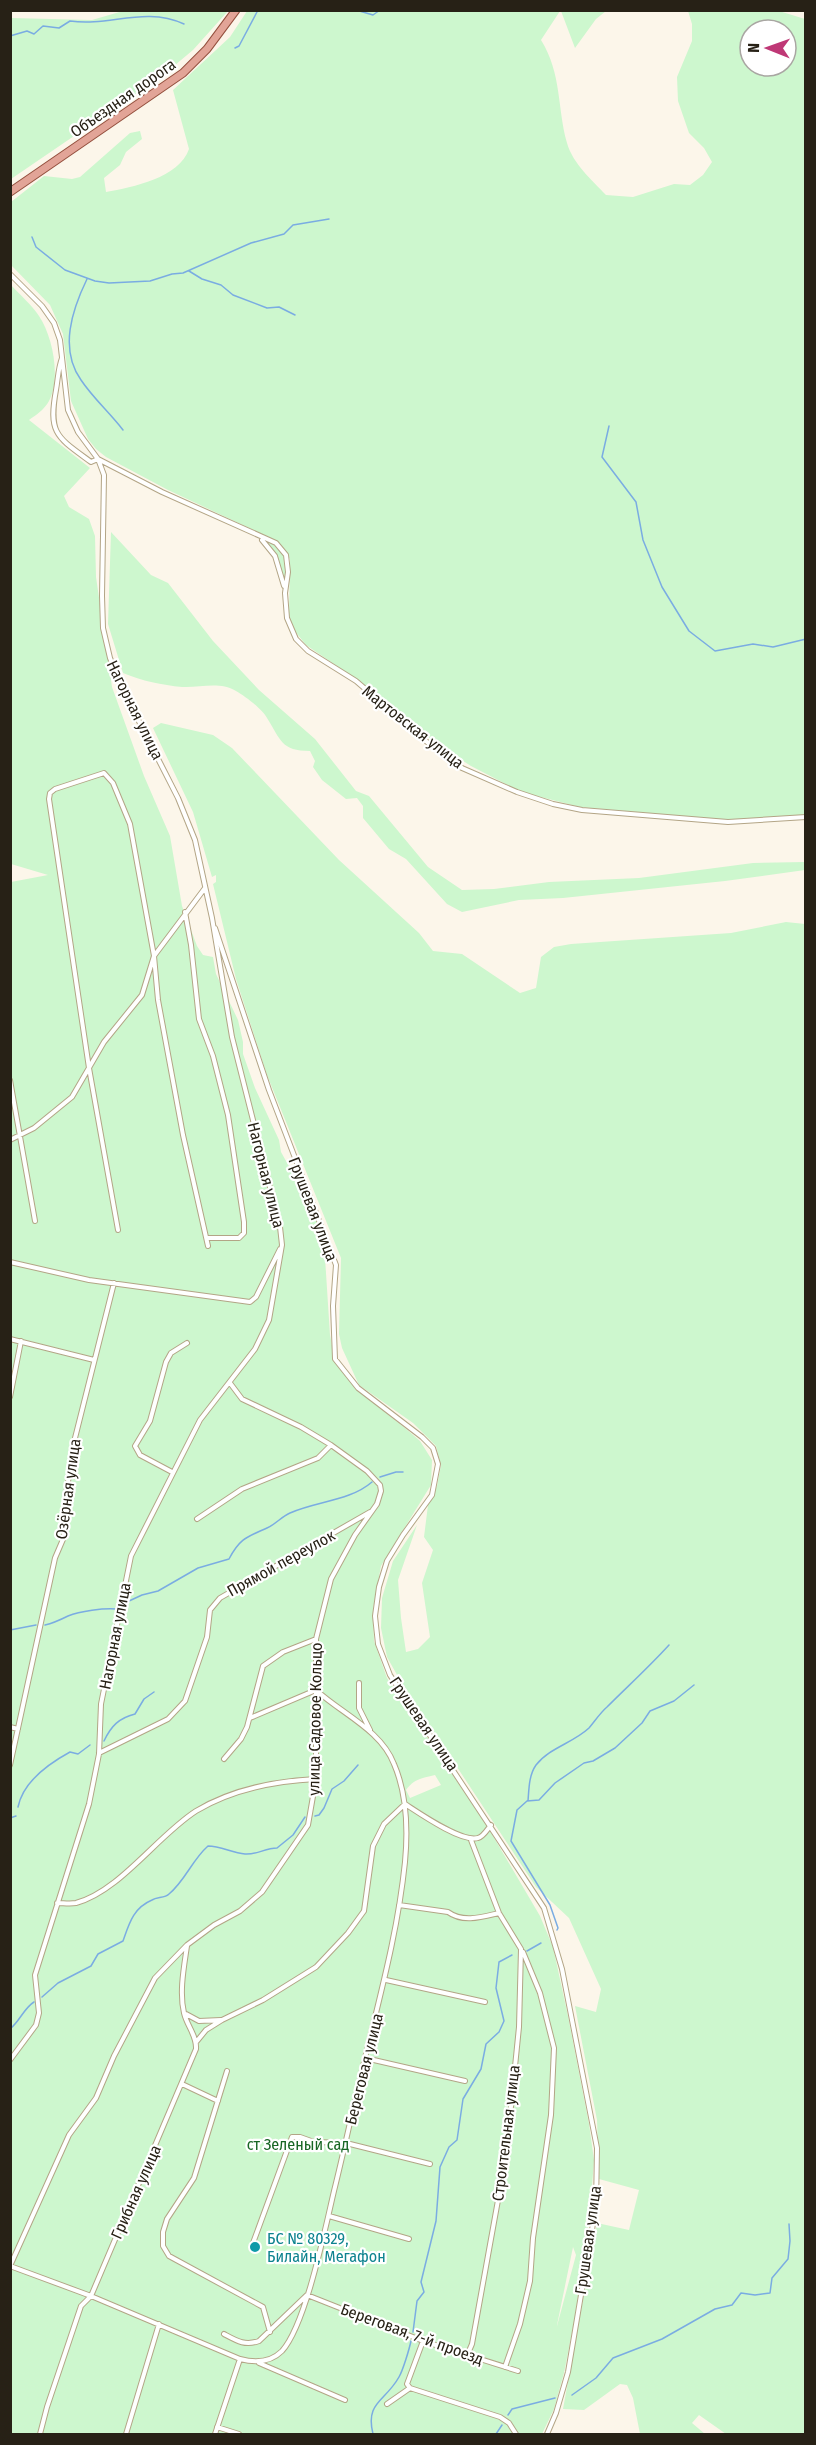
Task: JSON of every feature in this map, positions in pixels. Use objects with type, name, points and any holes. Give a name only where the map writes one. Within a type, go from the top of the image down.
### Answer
[{"type":"main road","name":"Объездная дорога","points":[[10,192],[183,73],[207,50],[236,10]]},
{"type":"street","points":[[10,274],[42,306],[54,323],[60,340],[68,410],[78,432],[98,459],[92,462],[75,450],[54,429],[51,415],[57,373],[62,358]]},
{"type":"street","name":"Мартовская улица","points":[[98,459],[126,471],[162,492],[276,543],[286,555],[287,618],[296,639],[308,651],[356,681],[434,748],[462,768],[517,792],[553,804],[582,810],[728,822],[806,817]]},
{"type":"street","name":"Нагорная улица","points":[[10,2060],[36,2025],[39,2013],[35,1975],[89,1804],[99,1754],[101,1704],[131,1556],[200,1420],[255,1349],[269,1320],[282,1245],[280,1227],[232,1037],[212,918],[195,840],[178,798],[123,690],[110,658],[103,628],[102,539],[105,492],[103,467],[98,459]]},
{"type":"street","points":[[259,537],[275,556],[283,576],[285,593]]},
{"type":"street","points":[[118,1230],[89,1068],[49,799],[50,793],[56,789],[104,772],[113,783],[130,824],[154,956],[158,1000],[180,1124],[208,1246]]},
{"type":"street","points":[[10,1140],[51,1116],[72,1097],[104,1042],[142,995],[154,956],[185,912],[206,888]]},
{"type":"street","points":[[185,912],[199,1019],[213,1056],[228,1115],[244,1222],[244,1233],[239,1238],[207,1238]]},
{"type":"street","name":"Грушевая улица","points":[[212,918],[268,1090],[336,1265],[333,1306],[335,1359],[341,1370],[358,1388],[433,1448],[438,1464],[432,1495],[402,1535],[387,1561],[381,1578],[375,1616],[378,1644],[390,1675],[544,1908],[555,1940],[597,2148],[596,2206],[575,2336],[556,2412],[547,2434]]},
{"type":"street","points":[[10,1080],[35,1221]]},
{"type":"street","points":[[10,1262],[114,1283],[250,1302],[256,1297],[282,1245]]},
{"type":"street","name":"Озёрная улица","points":[[10,1765],[55,1558],[64,1537],[70,1463],[114,1283]]},
{"type":"street","points":[[10,1339],[94,1360]]},
{"type":"street","points":[[10,1397],[21,1341]]},
{"type":"street","points":[[172,1472],[140,1455],[135,1446],[150,1421],[166,1362],[171,1353],[187,1342]]},
{"type":"street","name":"улица Садовое Кольцо","points":[[10,2266],[69,2135],[96,2098],[114,2056],[155,1978],[187,1945],[214,1925],[240,1911],[262,1892],[308,1825],[316,1779],[316,1639],[331,1579],[371,1512],[381,1491],[380,1485],[367,1471],[331,1445],[301,1427],[242,1399],[230,1383]]},
{"type":"street","points":[[197,1519],[242,1489],[318,1458],[331,1445]]},
{"type":"street","name":"Прямой переулок","points":[[99,1754],[168,1719],[185,1701],[207,1637],[210,1610],[220,1598],[371,1512]]},
{"type":"street","points":[[224,1759],[241,1739],[250,1718],[263,1666],[283,1652],[316,1639]]},
{"type":"street","points":[[359,1683],[359,1708],[372,1733]]},
{"type":"street","points":[[250,1718],[316,1690]]},
{"type":"street","name":"Береговая улица","points":[[258,2363],[277,2355],[286,2345],[307,2295],[329,2216],[365,2058],[386,1980],[405,1860],[405,1804],[395,1765],[386,1747],[372,1733],[316,1690]]},
{"type":"street","points":[[10,1727],[18,1729]]},
{"type":"street","points":[[57,1903],[75,1903],[117,1880],[176,1826],[198,1810],[249,1788],[289,1780],[316,1779]]},
{"type":"street","points":[[187,1945],[183,1977],[184,2011],[197,2041],[206,2030],[222,2020],[263,2000],[316,1967],[348,1933],[364,1911],[373,1846],[384,1824],[405,1804],[433,1823],[471,1839],[480,1838],[491,1825]]},
{"type":"street","points":[[471,1839],[499,1913],[521,1949],[540,1993],[554,2048],[551,2115],[533,2238],[530,2281],[520,2325],[505,2367]]},
{"type":"street","points":[[399,1905],[448,1912],[454,1916],[470,1919],[499,1913]]},
{"type":"street","name":"Строительная улица","points":[[463,2353],[469,2351],[472,2344],[506,2157],[519,2027],[521,1949]]},
{"type":"street","points":[[386,1980],[485,2002]]},
{"type":"street","points":[[184,2011],[193,2020],[222,2020]]},
{"type":"street","name":"Грибная улица","points":[[40,2434],[46,2407],[78,2315],[85,2300],[91,2296],[182,2084],[197,2041]]},
{"type":"street","points":[[365,2058],[465,2081]]},
{"type":"street","points":[[227,2071],[194,2178],[167,2219],[163,2232],[163,2246],[169,2256],[263,2307],[270,2332]]},
{"type":"street","points":[[182,2084],[218,2101]]},
{"type":"street","points":[[253,2243],[292,2137],[314,2142],[346,2143],[430,2164]]},
{"type":"street","points":[[329,2216],[409,2239]]},
{"type":"street","points":[[10,2266],[91,2296],[240,2359],[258,2363],[345,2400]]},
{"type":"street","points":[[224,2334],[241,2343],[250,2344],[259,2341],[307,2295]]},
{"type":"street","name":"Береговая, 7-й проезд","points":[[307,2295],[423,2341],[518,2371]]},
{"type":"street","points":[[126,2434],[159,2324]]},
{"type":"street","points":[[423,2341],[407,2384],[410,2388],[500,2416],[509,2423],[516,2434]]},
{"type":"street","points":[[215,2434],[240,2359]]},
{"type":"street","points":[[387,2404],[410,2388]]},
{"type":"street","points":[[217,2427],[239,2434]]},
{"type":"green space","points":[[123,11],[228,11],[193,50],[162,76],[11,179],[11,18],[92,20]]},
{"type":"green space","points":[[247,11],[560,11],[541,40],[553,65],[564,130],[570,151],[584,171],[606,195],[633,197],[674,184],[690,185],[703,175],[712,162],[704,148],[689,133],[678,101],[677,77],[692,41],[692,24],[688,11],[779,11],[805,19],[805,815],[728,820],[580,807],[521,792],[471,766],[438,745],[359,681],[306,645],[294,630],[289,616],[290,559],[277,541],[168,490],[106,457],[96,449],[88,439],[71,401],[63,334],[50,305],[11,265],[11,202],[44,176],[72,179],[80,177],[130,133],[140,131],[142,139],[126,152],[120,165],[104,178],[106,192],[154,180],[176,167],[184,159],[189,149],[173,90],[230,37]]},
{"type":"green space","points":[[561,11],[606,11],[596,19],[575,48]]},
{"type":"green space","name":"ст Зеленый сад","points":[[11,285],[39,316],[48,335],[54,358],[53,392],[42,410],[29,420],[90,468],[64,496],[69,507],[89,519],[95,536],[96,577],[112,687],[144,776],[170,836],[182,906],[197,946],[203,955],[213,957],[216,974],[238,1020],[243,1054],[255,1088],[279,1140],[281,1152],[310,1204],[324,1242],[330,1335],[335,1362],[356,1389],[420,1441],[432,1460],[431,1485],[381,1566],[373,1609],[374,1641],[387,1678],[486,1824],[540,1916],[553,1947],[589,2124],[594,2160],[590,2213],[575,2317],[554,2409],[542,2434],[11,2434],[10,878],[11,882],[48,875],[11,864]],"holes":[[[435,1775],[441,1785],[410,1798],[406,1790],[412,1783]],[[573,2247],[576,2255],[557,2326],[557,2325]]]},
{"type":"green space","points":[[111,532],[151,575],[168,583],[213,641],[259,690],[315,739],[356,791],[369,796],[428,867],[462,890],[494,889],[549,882],[639,878],[753,863],[805,862],[805,870],[563,898],[519,900],[462,912],[447,904],[406,859],[389,849],[363,818],[363,806],[357,798],[346,799],[322,780],[313,767],[315,761],[310,751],[293,749],[283,743],[265,714],[244,696],[223,686],[175,686],[123,673],[108,624]]},
{"type":"green space","points":[[264,540],[274,544],[286,555],[285,582],[278,560]]},
{"type":"green space","points":[[161,723],[213,735],[232,748],[339,860],[419,933],[433,951],[462,954],[520,993],[536,988],[541,957],[554,947],[731,933],[786,922],[805,924],[805,2434],[726,2434],[699,2415],[692,2423],[705,2434],[640,2434],[633,2398],[627,2385],[620,2384],[584,2410],[563,2409],[597,2223],[629,2230],[639,2190],[599,2179],[597,2120],[575,2006],[596,2012],[601,1989],[569,1918],[536,1887],[401,1682],[387,1657],[381,1628],[382,1598],[393,1561],[417,1525],[398,1580],[406,1652],[418,1649],[430,1637],[422,1583],[433,1550],[424,1537],[428,1505],[437,1486],[441,1465],[436,1446],[413,1423],[359,1385],[342,1348],[339,1334],[341,1258],[267,1075],[236,979],[213,884],[216,882],[216,875],[212,877],[193,812],[153,728]]},
{"type":"waterway","points":[[235,48],[239,46],[258,10]]},
{"type":"waterway","points":[[356,10],[373,15],[380,10]]},
{"type":"waterway","points":[[10,36],[27,31],[34,34],[43,26],[59,28],[70,21],[155,17],[184,24]]},
{"type":"waterway","points":[[32,237],[36,247],[65,270],[95,281],[109,283],[150,281],[183,273],[251,243],[284,234],[293,225],[329,219]]},
{"type":"waterway","points":[[189,271],[202,279],[221,285],[233,295],[267,308],[279,307],[295,315]]},
{"type":"waterway","points":[[87,279],[70,330],[71,356],[74,368],[81,380],[123,430]]},
{"type":"waterway","points":[[609,426],[602,457],[636,502],[643,540],[662,587],[689,631],[715,651],[753,644],[773,647],[806,639]]},
{"type":"waterway","points":[[380,1477],[403,1472]]},
{"type":"waterway","points":[[126,1605],[129,1601],[158,1591],[198,1568],[229,1559],[245,1539],[284,1516],[300,1509],[344,1497],[372,1482]]},
{"type":"waterway","points":[[45,1625],[79,1613],[99,1609],[116,1609]]},
{"type":"waterway","points":[[10,1630],[36,1625]]},
{"type":"waterway","points":[[528,1801],[531,1777],[541,1759],[589,1728],[604,1709],[669,1645]]},
{"type":"waterway","points":[[557,1930],[550,1905],[511,1841],[517,1810],[527,1801],[539,1800],[555,1783],[584,1763],[593,1761],[615,1748],[642,1723],[650,1711],[674,1701],[694,1685]]},
{"type":"waterway","points":[[104,1741],[116,1723],[135,1714],[144,1699],[154,1692]]},
{"type":"waterway","points":[[18,1807],[25,1790],[45,1768],[70,1752],[78,1754],[90,1745]]},
{"type":"waterway","points":[[315,1816],[319,1815],[324,1808],[332,1789],[344,1781],[358,1765]]},
{"type":"waterway","points":[[10,1818],[16,1816]]},
{"type":"waterway","points":[[42,1997],[58,1983],[91,1966],[98,1954],[123,1941],[140,1907],[169,1894],[208,1846],[245,1854],[277,1848],[293,1835],[305,1817]]},
{"type":"waterway","points":[[527,1951],[541,1943]]},
{"type":"waterway","points":[[413,2332],[417,2301],[424,2292],[421,2282],[436,2221],[440,2167],[449,2147],[457,2140],[463,2099],[481,2069],[486,2044],[499,2032],[504,2021],[496,1988],[499,1962],[512,1955]]},
{"type":"waterway","points":[[10,2029],[34,2002]]},
{"type":"waterway","points":[[572,2395],[596,2378],[613,2358],[662,2339],[715,2309],[732,2305],[741,2293],[755,2295],[770,2293],[772,2278],[788,2259],[789,2224]]},
{"type":"waterway","points":[[373,2434],[371,2423],[374,2408],[399,2377],[411,2341]]},
{"type":"waterway","points":[[508,2415],[512,2409],[555,2398]]},
{"type":"waterway","points":[[496,2434],[502,2425]]},
{"type":"place","name":"БС № 80329, Билайн, Мегафон","points":[[255,2247]]}]
